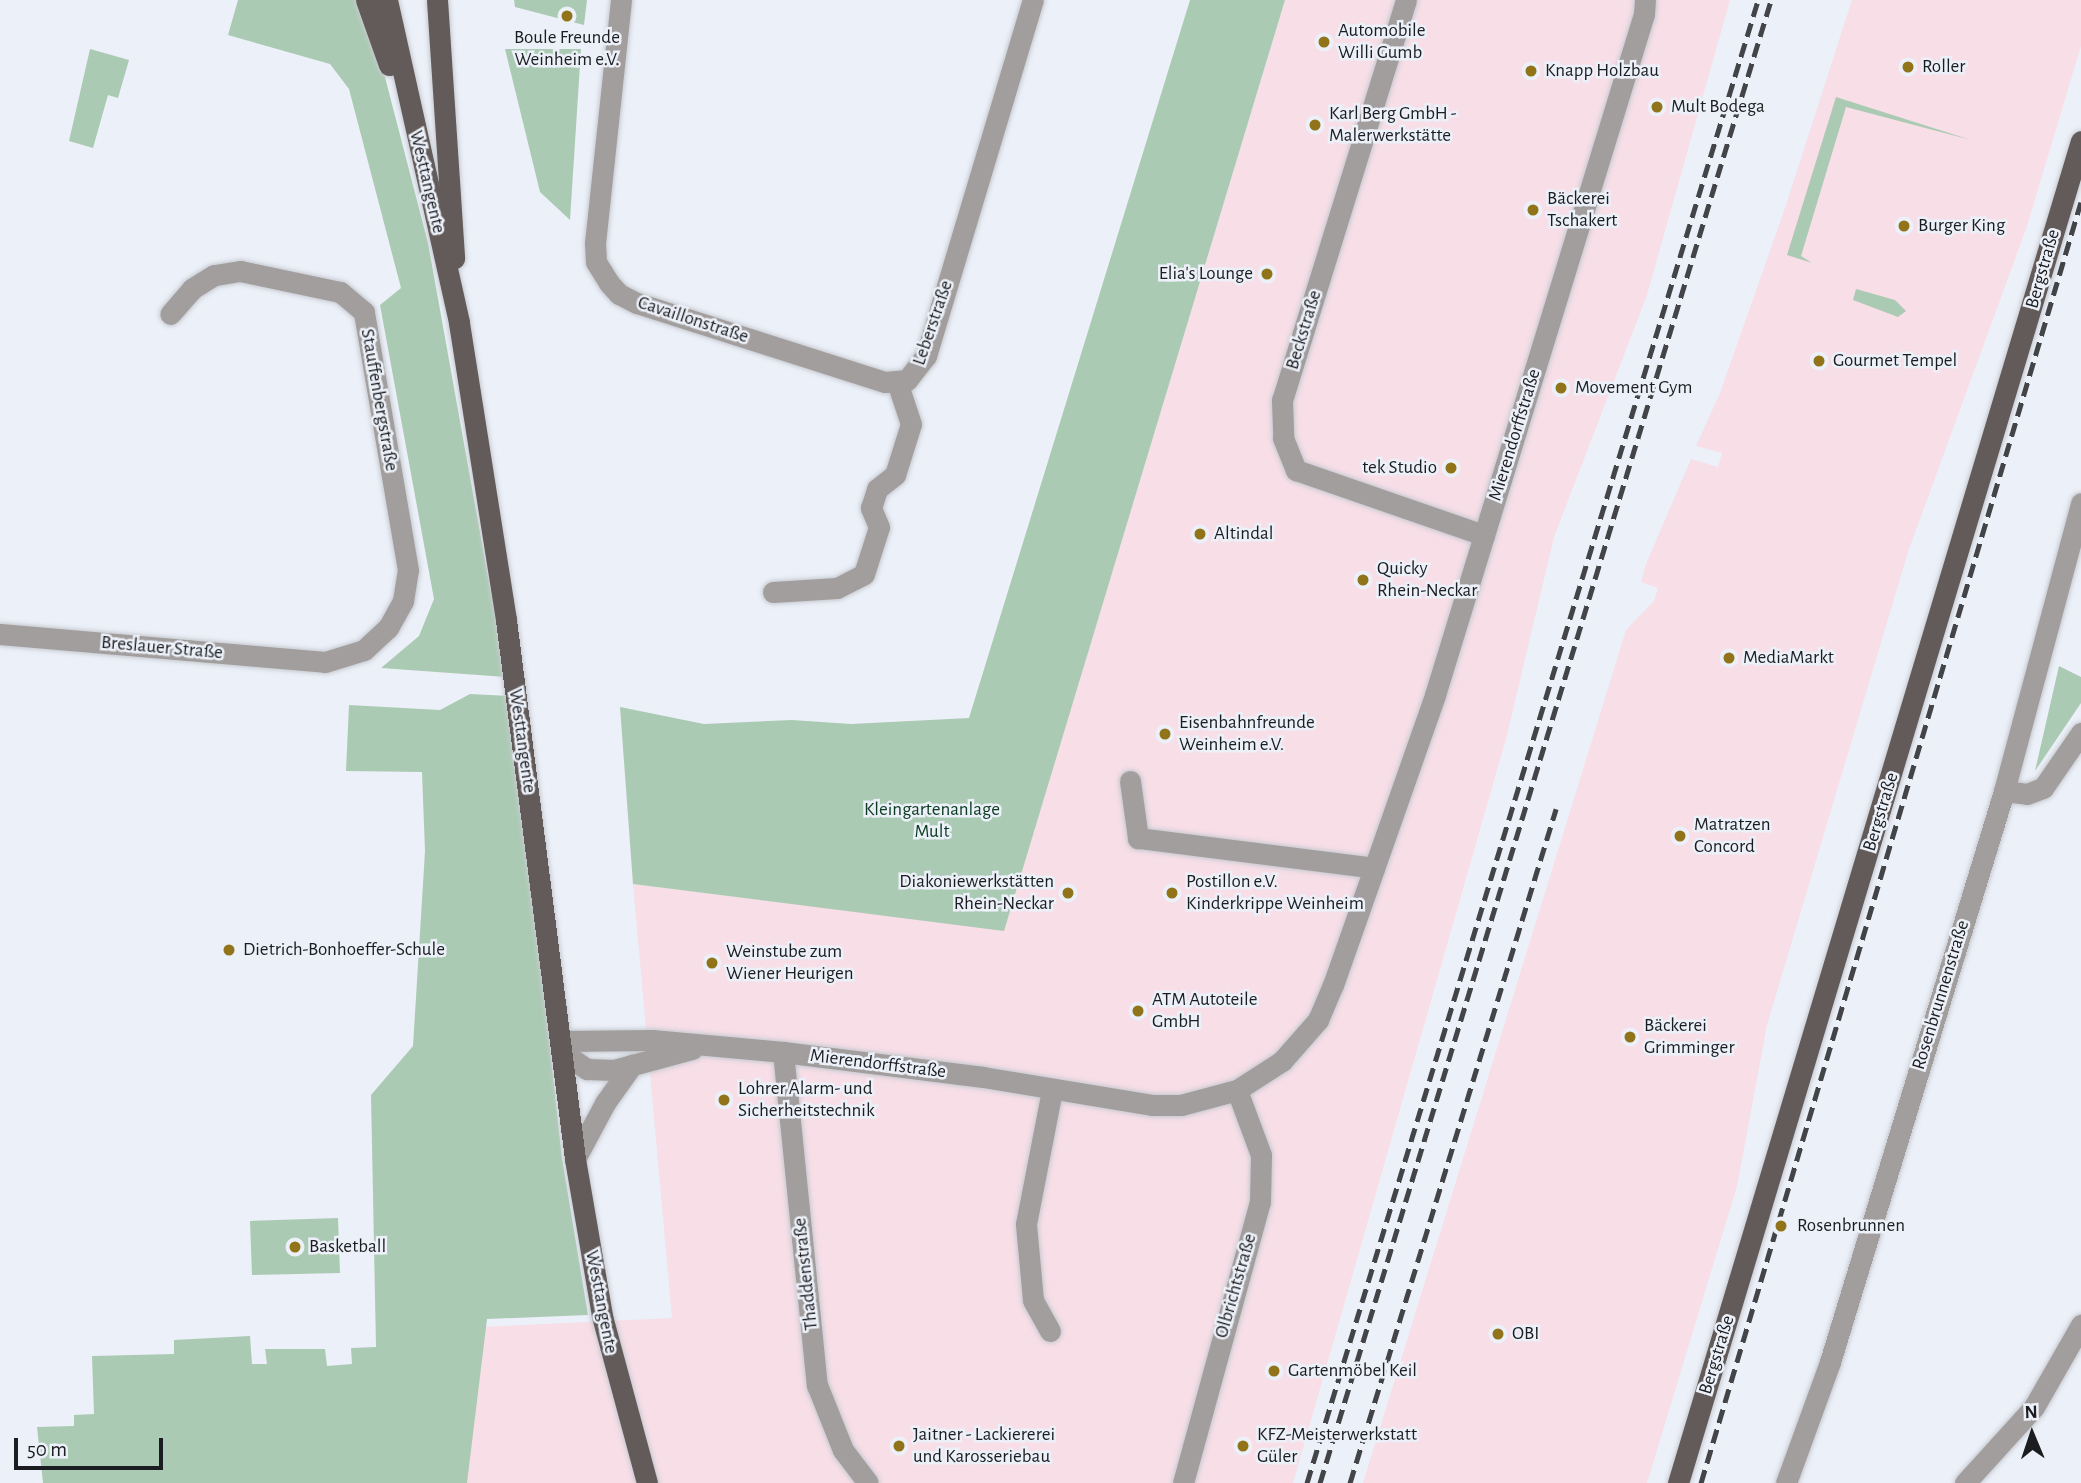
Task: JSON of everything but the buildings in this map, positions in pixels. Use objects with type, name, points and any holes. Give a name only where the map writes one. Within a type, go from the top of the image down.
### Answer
[{"type":"main road","points":[[366,0],[418,146]]},
{"type":"main road","name":"Westtangente","points":[[387,0],[459,323],[506,620],[575,1159],[602,1316],[644,1481]]},
{"type":"main road","points":[[437,0],[459,323]]},
{"type":"main road","name":"Bergstraße","points":[[1678,1483],[2081,141]]},
{"type":"street","name":"Cavaillonstraße","points":[[621,0],[595,243],[596,262],[609,283],[619,295],[637,303],[885,382],[897,382]]},
{"type":"street","name":"Leberstraße","points":[[773,592],[837,588],[864,574],[879,527],[871,508],[877,489],[895,475],[911,424],[897,382],[917,372],[926,356],[1033,0]]},
{"type":"street","name":"Beckstraße","points":[[1406,0],[1282,400],[1283,438],[1296,470],[1484,535]]},
{"type":"street","name":"Mierendorffstraße","points":[[562,1047],[598,1038],[783,1052],[1172,1105],[1237,1090],[1282,1061],[1318,1020],[1374,868],[1484,535],[1644,14],[1645,0]]},
{"type":"street","name":"Stauffenbergstraße","points":[[170,314],[192,289],[227,271],[340,292],[363,312],[408,570],[403,601],[388,628],[364,650],[324,662]]},
{"type":"street","name":"Rosenbrunnenstraße","points":[[1786,1483],[1830,1362],[2004,791],[2081,503]]},
{"type":"street","name":"Breslauer Straße","points":[[0,634],[324,662]]},
{"type":"street","points":[[2004,791],[2028,794],[2043,788],[2081,733]]},
{"type":"street","points":[[1130,781],[1138,838],[1374,868]]},
{"type":"street","name":"Mierendorffstraße","points":[[562,1047],[587,1069],[632,1065],[704,1045]]},
{"type":"street","name":"Thaddenstraße","points":[[783,1052],[817,1385],[843,1450],[868,1483]]},
{"type":"street","points":[[575,1159],[605,1103],[632,1065]]},
{"type":"street","points":[[1050,1331],[1033,1300],[1026,1234],[1052,1090]]},
{"type":"street","name":"Olbrichtstraße","points":[[1183,1483],[1260,1202],[1261,1155],[1237,1090]]},
{"type":"street","points":[[1965,1483],[1985,1476],[2034,1407],[2081,1325]]},
{"type":"shaded area","points":[[1285,0],[1730,0],[1647,295],[1554,537],[1507,735],[1293,1483],[448,1483],[482,1327],[672,1318],[633,884],[1004,930]]},
{"type":"shaded area","points":[[1852,0],[2081,0],[2081,46],[2027,226],[1908,552],[1767,1025],[1737,1186],[1647,1483],[1363,1483],[1626,630],[1654,601],[1658,588],[1641,582],[1646,564],[1691,459],[1718,467],[1722,453],[1696,446],[1720,393],[1785,208]]},
{"type":"green space","points":[[238,0],[365,0],[428,243],[506,677],[381,668],[419,636],[434,599],[380,305],[401,288],[349,89],[330,64],[228,35]]},
{"type":"green space","name":"Boule Freunde Weinheim e.V.","points":[[514,0],[587,0],[584,25],[515,7]]},
{"type":"green space","name":"Kleingartenanlage Mult","points":[[1190,0],[1285,0],[1004,931],[633,884],[620,707],[704,724],[792,720],[851,724],[969,718]]},
{"type":"green space","points":[[90,49],[129,60],[118,98],[108,95],[93,148],[69,141]]},
{"type":"green space","points":[[505,49],[581,49],[570,220],[540,192]]},
{"type":"green space","points":[[1836,97],[1971,140],[1846,107],[1801,256],[1812,263],[1787,255]]},
{"type":"green space","points":[[1856,289],[1895,300],[1906,311],[1898,317],[1853,300]]},
{"type":"green space","points":[[2059,666],[2081,677],[2081,703],[2035,771]]},
{"type":"green space","points":[[470,694],[511,696],[562,1158],[588,1315],[487,1319],[467,1483],[43,1483],[37,1427],[74,1426],[74,1415],[94,1414],[92,1356],[174,1354],[174,1340],[250,1336],[252,1364],[267,1364],[265,1349],[325,1349],[327,1366],[352,1364],[351,1348],[376,1347],[371,1095],[413,1046],[425,851],[422,772],[346,771],[349,705],[440,710]]},
{"type":"green space","name":"Basketball","points":[[338,1218],[340,1273],[252,1275],[250,1221]]},
{"type":"railway","points":[[1307,1483],[1758,0]]},
{"type":"railway","points":[[1320,1483],[1771,0]]},
{"type":"railway","points":[[1701,1483],[2081,202]]},
{"type":"railway","points":[[1350,1483],[1556,809]]},
{"type":"place","name":"Boule Freunde Weinheim e.V.","points":[[567,16]]},
{"type":"place","name":"Automobile Willi Gumb","points":[[1324,42]]},
{"type":"place","name":"Roller","points":[[1908,67]]},
{"type":"place","name":"Knapp Holzbau","points":[[1531,71]]},
{"type":"place","name":"Mult Bodega","points":[[1657,107]]},
{"type":"place","name":"Karl Berg GmbH - Malerwerkstätte","points":[[1315,125]]},
{"type":"place","name":"Bäckerei Tschakert","points":[[1533,210]]},
{"type":"place","name":"Burger King","points":[[1904,226]]},
{"type":"place","name":"Elia's Lounge","points":[[1267,274]]},
{"type":"place","name":"Gourmet Tempel","points":[[1819,361]]},
{"type":"place","name":"Movement Gym","points":[[1561,388]]},
{"type":"place","name":"tek Studio","points":[[1451,468]]},
{"type":"place","name":"Altindal","points":[[1200,534]]},
{"type":"place","name":"Quicky Rhein-Neckar","points":[[1363,580]]},
{"type":"place","name":"MediaMarkt","points":[[1729,658]]},
{"type":"place","name":"Eisenbahnfreunde Weinheim e.V.","points":[[1165,734]]},
{"type":"place","name":"Matratzen Concord","points":[[1680,836]]},
{"type":"place","name":"Diakoniewerkstätten Rhein-Neckar","points":[[1068,893]]},
{"type":"place","name":"Postillon e.V. Kinderkrippe Weinheim","points":[[1172,893]]},
{"type":"place","name":"Dietrich-Bonhoeffer-Schule","points":[[229,950]]},
{"type":"place","name":"Weinstube zum Wiener Heurigen","points":[[712,963]]},
{"type":"place","name":"ATM Autoteile GmbH","points":[[1138,1011]]},
{"type":"place","name":"Bäckerei Grimminger","points":[[1630,1037]]},
{"type":"place","name":"Lohrer Alarm- und Sicherheitstechnik","points":[[724,1100]]},
{"type":"place","name":"Rosenbrunnen","points":[[1781,1226]]},
{"type":"place","name":"Basketball","points":[[295,1247]]},
{"type":"place","name":"OBI","points":[[1498,1334]]},
{"type":"place","name":"Gartenmöbel Keil","points":[[1274,1371]]},
{"type":"place","name":"Jaitner - Lackiererei und Karosseriebau","points":[[899,1446]]},
{"type":"place","name":"KFZ-Meisterwerkstatt Güler","points":[[1243,1446]]}]
